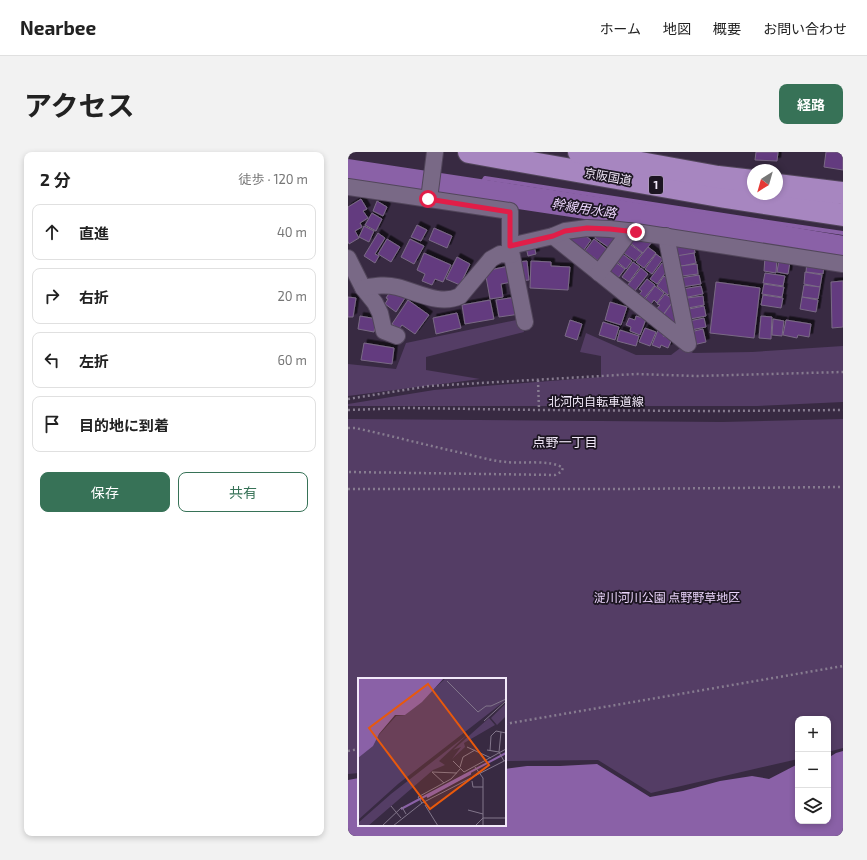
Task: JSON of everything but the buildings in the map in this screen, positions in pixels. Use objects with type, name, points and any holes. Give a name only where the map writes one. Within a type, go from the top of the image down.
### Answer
[{"type":"highway","name":"京阪国道","points":[[469,152],[725,198],[843,215]]},
{"type":"highway","name":"京阪国道","points":[[579,152],[747,181]]},
{"type":"highway","points":[[783,186],[843,193]]},
{"type":"street","points":[[429,196],[435,152]]},
{"type":"street","points":[[348,187],[429,196],[510,212],[511,250],[525,322]]},
{"type":"street","points":[[363,288],[378,285],[396,287],[436,299],[455,299],[460,296],[491,259],[500,254],[565,231],[587,228],[630,231],[666,236],[843,264]]},
{"type":"street","points":[[599,273],[630,231]]},
{"type":"street","points":[[553,236],[688,344],[666,236]]},
{"type":"street","points":[[348,258],[363,288],[375,303],[380,314],[384,331],[397,336]]},
{"type":"path","points":[[348,399],[429,386],[636,374],[697,376],[843,372]]},
{"type":"path","points":[[538,380],[539,410]]},
{"type":"path","name":"北河内自転車道線","points":[[348,410],[408,408],[718,411],[843,410]]},
{"type":"path","points":[[348,428],[355,428],[506,462],[541,463],[559,465],[563,468],[561,472],[555,475],[348,472]]},
{"type":"path","points":[[348,489],[843,487]]},
{"type":"path","points":[[506,724],[843,666]]},
{"type":"path","points":[[348,751],[358,749]]},
{"type":"green space","points":[[521,319],[524,332],[426,357],[426,370],[480,379],[348,396],[348,364],[396,369],[406,343]]},
{"type":"green space","points":[[586,333],[636,355],[671,355],[683,346],[693,353],[752,352],[843,346],[843,402],[757,406],[348,406],[348,404],[434,390],[601,377],[601,356],[580,352]]},
{"type":"green space","name":"淀川河川公園 点野野草地区","points":[[348,419],[722,422],[843,419],[843,748],[831,751],[831,716],[795,716],[795,760],[651,793],[598,760],[506,761],[506,678],[358,678],[358,773],[348,774]]},
{"type":"shaded area","points":[[843,751],[843,836],[348,836],[348,780],[358,778],[358,826],[506,826],[506,769],[527,766],[597,764],[650,797],[683,791],[720,781],[752,776],[769,779],[795,766],[795,824],[831,824],[831,756]]},
{"type":"waterway","name":"幹線用水路","points":[[348,171],[750,232],[843,248]]},
{"type":"waterway","points":[[477,191],[485,178],[843,233]]},
{"type":"district","name":"点野一丁目","points":[[565,442]]},
{"type":"route","points":[[428,199],[510,212],[510,246],[553,236],[565,231],[587,228],[636,232]]}]
